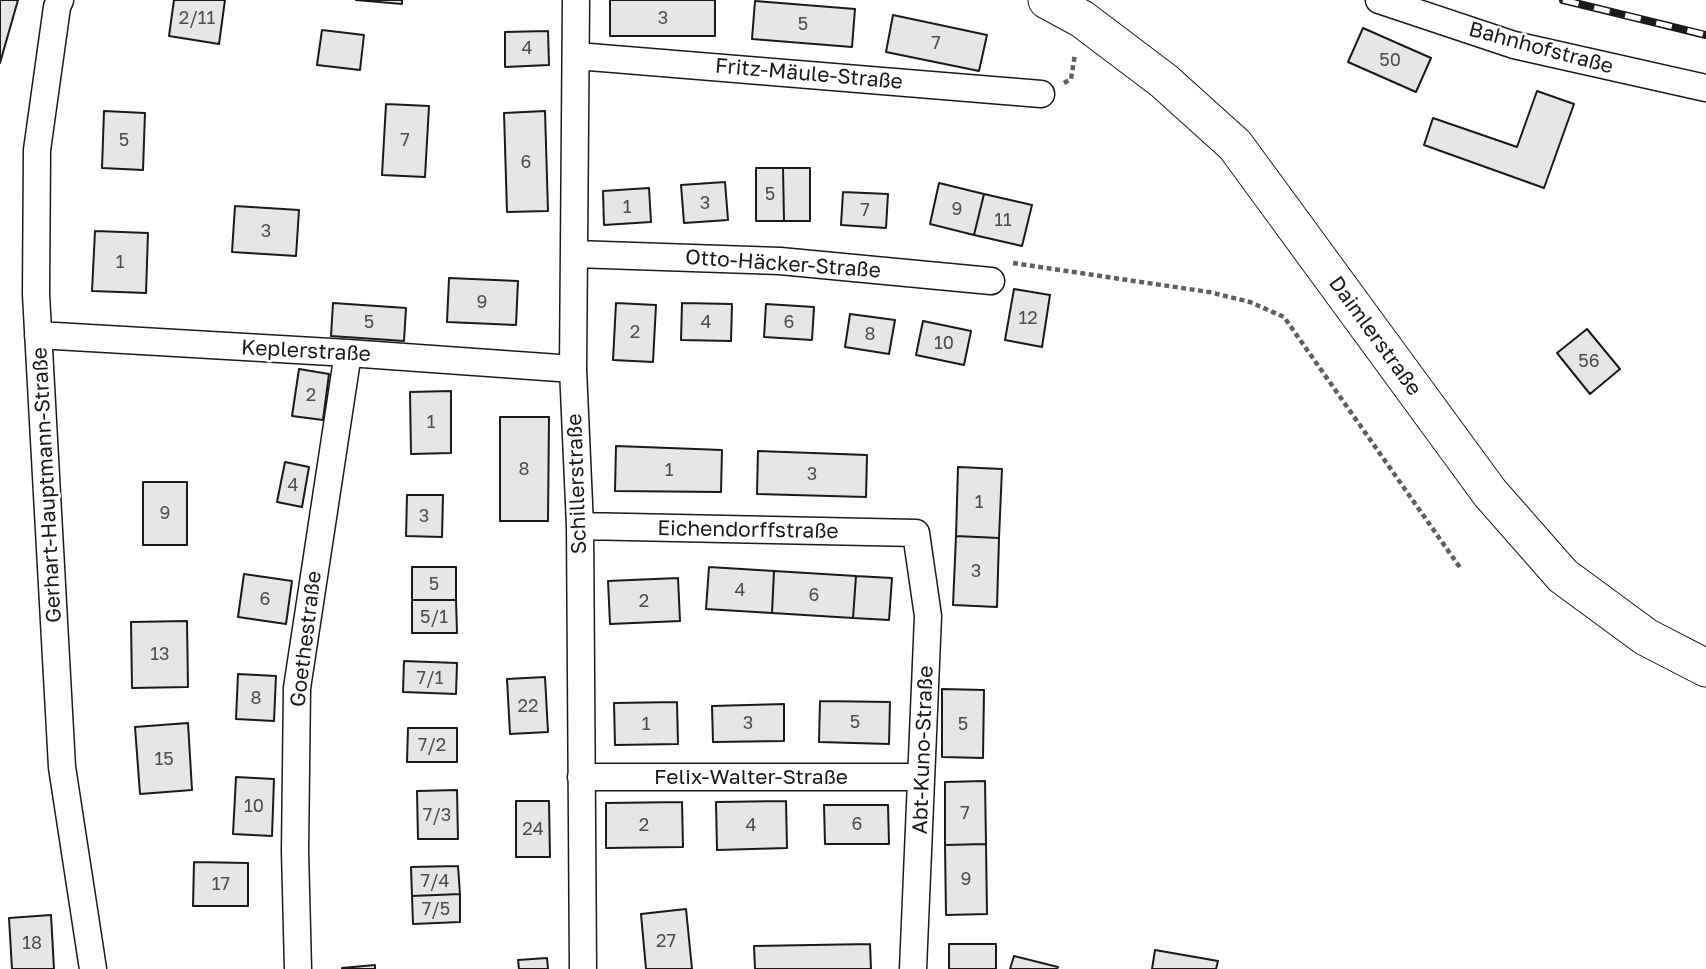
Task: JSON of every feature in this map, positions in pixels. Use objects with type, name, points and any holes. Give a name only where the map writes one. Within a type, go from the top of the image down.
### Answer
[{"type":"main road","name":"Daimlerstraße","points":[[1047,0],[1082,19],[1164,81],[1235,145],[1490,493],[1563,576],[1646,637],[1706,668]]},
{"type":"street","name":"Gerhart-Hauptmann-Straße","points":[[60,0],[37,150],[36,294],[62,767],[93,969]]},
{"type":"street","name":"Schillerstraße","points":[[576,0],[573,369],[580,526],[583,969]]},
{"type":"street","name":"Bahnhofstraße","points":[[1379,0],[1514,45],[1706,88]]},
{"type":"street","name":"Fritz-Mäule-Straße","points":[[577,56],[1041,94]]},
{"type":"street","name":"Otto-Häcker-Straße","points":[[575,254],[780,261],[991,281]]},
{"type":"street","name":"Keplerstraße","points":[[38,335],[573,369]]},
{"type":"street","name":"Goethestraße","points":[[298,969],[295,851],[297,688],[348,353]]},
{"type":"street","name":"Eichendorffstraße","points":[[580,526],[916,533]]},
{"type":"street","name":"Abt-Kuno-Straße","points":[[914,969],[928,616],[916,533]]},
{"type":"street","name":"Felix-Walter-Straße","points":[[580,777],[921,777]]},
{"type":"path","points":[[1041,94],[1071,79],[1082,19]]},
{"type":"path","points":[[991,281],[1003,262],[1209,292],[1250,302],[1284,317],[1461,569]]},
{"type":"building","points":[[0,0],[18,0],[0,63]]},
{"type":"building","points":[[174,0],[225,0],[219,44],[169,36]]},
{"type":"building","points":[[356,0],[402,0],[402,4]]},
{"type":"building","points":[[610,0],[715,0],[715,36],[610,36]]},
{"type":"building","points":[[755,1],[855,9],[852,47],[752,39]]},
{"type":"building","points":[[893,15],[987,35],[979,71],[886,52]]},
{"type":"building","points":[[1363,28],[1431,58],[1416,92],[1348,62]]},
{"type":"building","points":[[322,30],[364,35],[360,70],[317,65]]},
{"type":"building","points":[[548,31],[549,65],[505,67],[505,32]]},
{"type":"building","points":[[1537,91],[1574,104],[1544,188],[1424,145],[1433,118],[1517,147]]},
{"type":"building","points":[[386,104],[429,106],[425,177],[382,175]]},
{"type":"building","points":[[104,111],[145,113],[143,170],[102,168]]},
{"type":"building","points":[[545,111],[548,211],[507,212],[504,113]]},
{"type":"building","points":[[756,168],[783,168],[784,221],[756,221]]},
{"type":"building","points":[[783,168],[810,168],[810,221],[784,221]]},
{"type":"building","points":[[725,182],[728,220],[684,223],[681,185]]},
{"type":"building","points":[[939,183],[984,194],[974,235],[930,224]]},
{"type":"building","points":[[649,188],[651,222],[604,225],[603,191]]},
{"type":"building","points":[[843,192],[888,194],[886,228],[841,225]]},
{"type":"building","points":[[984,194],[1032,205],[1022,246],[974,235]]},
{"type":"building","points":[[235,206],[299,210],[296,256],[232,252]]},
{"type":"building","points":[[95,231],[148,233],[146,293],[92,291]]},
{"type":"building","points":[[449,278],[518,281],[516,325],[447,322]]},
{"type":"building","points":[[1014,289],[1050,295],[1042,347],[1005,340]]},
{"type":"building","points":[[333,303],[406,308],[404,341],[331,336]]},
{"type":"building","points":[[616,303],[656,305],[653,362],[613,360]]},
{"type":"building","points":[[682,303],[732,304],[731,341],[681,340]]},
{"type":"building","points":[[766,304],[814,307],[812,340],[764,337]]},
{"type":"building","points":[[850,314],[895,320],[889,354],[845,347]]},
{"type":"building","points":[[923,321],[971,331],[964,365],[916,355]]},
{"type":"building","points":[[1587,329],[1620,369],[1590,394],[1557,353]]},
{"type":"building","points":[[299,369],[329,374],[323,420],[292,416]]},
{"type":"building","points":[[451,391],[451,453],[411,454],[410,392]]},
{"type":"building","points":[[500,417],[549,417],[548,521],[500,521]]},
{"type":"building","points":[[616,446],[722,450],[721,492],[615,491]]},
{"type":"building","points":[[758,451],[867,455],[866,497],[757,494]]},
{"type":"building","points":[[285,462],[309,467],[302,507],[277,502]]},
{"type":"building","points":[[958,467],[1002,469],[999,538],[956,536]]},
{"type":"building","points":[[143,482],[187,482],[187,545],[143,545]]},
{"type":"building","points":[[407,495],[443,495],[442,537],[406,536]]},
{"type":"building","points":[[956,536],[999,538],[997,607],[953,605]]},
{"type":"building","points":[[412,567],[456,567],[456,600],[412,600]]},
{"type":"building","points":[[709,567],[774,571],[772,613],[706,609]]},
{"type":"building","points":[[774,571],[856,576],[853,618],[772,613]]},
{"type":"building","points":[[244,574],[292,581],[286,624],[238,617]]},
{"type":"building","points":[[856,576],[892,578],[889,620],[853,618]]},
{"type":"building","points":[[678,578],[680,621],[610,624],[608,581]]},
{"type":"building","points":[[412,600],[456,600],[457,633],[412,633]]},
{"type":"building","points":[[187,621],[188,687],[132,688],[131,622]]},
{"type":"building","points":[[404,661],[457,663],[456,694],[403,692]]},
{"type":"building","points":[[238,674],[276,676],[274,721],[236,719]]},
{"type":"building","points":[[545,677],[548,732],[510,734],[507,679]]},
{"type":"building","points":[[942,689],[984,690],[983,758],[942,757]]},
{"type":"building","points":[[820,701],[890,702],[889,744],[819,742]]},
{"type":"building","points":[[677,702],[678,744],[615,745],[614,703]]},
{"type":"building","points":[[784,704],[784,741],[713,742],[712,706]]},
{"type":"building","points":[[188,723],[192,790],[140,794],[135,727]]},
{"type":"building","points":[[408,728],[457,728],[457,762],[407,762]]},
{"type":"building","points":[[236,777],[274,779],[272,836],[233,834]]},
{"type":"building","points":[[985,781],[986,844],[945,845],[945,782]]},
{"type":"building","points":[[457,790],[458,839],[418,839],[417,791]]},
{"type":"building","points":[[516,801],[549,801],[550,857],[516,857]]},
{"type":"building","points":[[786,801],[787,848],[717,850],[716,802]]},
{"type":"building","points":[[682,802],[683,847],[606,848],[606,803]]},
{"type":"building","points":[[824,805],[888,805],[889,844],[825,844]]},
{"type":"building","points":[[986,844],[987,914],[946,915],[945,845]]},
{"type":"building","points":[[194,862],[248,863],[248,906],[193,906]]},
{"type":"building","points":[[458,866],[460,894],[412,896],[411,867]]},
{"type":"building","points":[[460,894],[460,922],[413,924],[412,896]]},
{"type":"building","points":[[686,909],[692,969],[646,969],[641,914]]},
{"type":"building","points":[[51,915],[54,969],[12,969],[9,918]]},
{"type":"building","points":[[870,944],[871,969],[755,969],[754,946]]},
{"type":"building","points":[[949,944],[996,944],[996,969],[949,969]]},
{"type":"building","points":[[1155,950],[1218,961],[1216,969],[1152,969]]},
{"type":"building","points":[[1014,956],[1058,967],[1010,969]]},
{"type":"building","points":[[547,958],[548,969],[519,969],[518,960]]},
{"type":"building","points":[[375,965],[375,969],[342,969],[342,968]]},
{"type":"railway","points":[[1563,0],[1706,35]]}]
